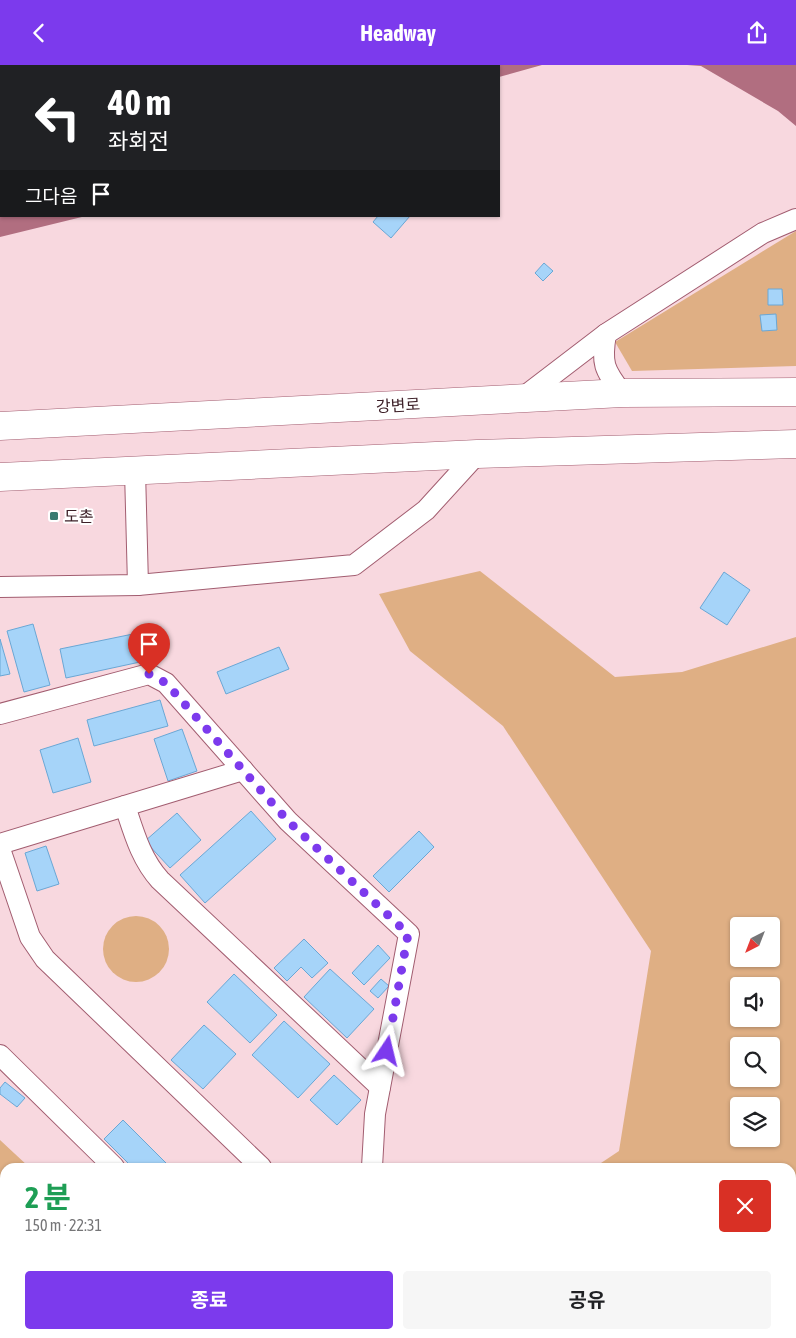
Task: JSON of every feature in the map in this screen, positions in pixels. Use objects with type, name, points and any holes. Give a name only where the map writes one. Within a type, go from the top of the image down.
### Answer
[{"type":"main road","name":"강변로","points":[[0,426],[622,393],[796,392]]},
{"type":"main road","points":[[0,477],[477,454],[796,444]]},
{"type":"street","points":[[521,399],[606,333],[763,233],[796,219]]},
{"type":"street","points":[[606,333],[602,356],[607,374],[622,393]]},
{"type":"street","points":[[0,587],[138,585],[354,565],[426,509],[477,454]]},
{"type":"street","points":[[135,471],[138,585]]},
{"type":"street","points":[[0,714],[149,674],[166,683],[288,821],[408,934],[375,1113],[372,1163]]},
{"type":"street","points":[[0,844],[243,770]]},
{"type":"street","points":[[125,806],[140,852],[150,869],[380,1087]]},
{"type":"street","points":[[0,849],[30,937],[45,959],[257,1163]]},
{"type":"street","points":[[0,1055],[110,1163]]},
{"type":"shaded area","points":[[500,65],[542,65],[500,77]]},
{"type":"shaded area","points":[[687,65],[796,65],[796,126],[778,111],[701,66]]},
{"type":"shaded area","points":[[0,217],[82,217],[0,237]]},
{"type":"shaded area","points":[[796,231],[796,366],[632,371],[615,342]]},
{"type":"shaded area","points":[[480,571],[615,677],[682,672],[796,637],[796,1163],[601,1163],[619,1151],[651,951],[503,726],[410,651],[379,594]]},
{"type":"shaded area","points":[[136,916],[149,919],[159,926],[166,936],[169,949],[166,962],[159,972],[149,979],[136,982],[123,979],[113,972],[106,962],[103,949],[106,936],[113,926],[123,919]]},
{"type":"shaded area","points":[[0,1140],[25,1163],[0,1163]]},
{"type":"building","points":[[377,217],[409,217],[391,238],[373,222]]},
{"type":"building","points":[[544,263],[553,271],[543,281],[535,273]]},
{"type":"building","points":[[768,289],[782,289],[783,305],[768,305]]},
{"type":"building","points":[[776,314],[777,330],[762,331],[760,315]]},
{"type":"building","points":[[724,572],[750,590],[727,625],[700,608]]},
{"type":"building","points":[[33,624],[50,685],[24,692],[7,631]]},
{"type":"building","points":[[133,634],[140,662],[66,678],[60,649]]},
{"type":"building","points":[[0,639],[10,674],[0,676]]},
{"type":"building","points":[[279,647],[289,669],[226,694],[217,672]]},
{"type":"building","points":[[160,700],[168,726],[94,746],[87,720]]},
{"type":"building","points":[[182,729],[197,771],[168,781],[154,739]]},
{"type":"building","points":[[78,738],[91,782],[53,793],[40,750]]},
{"type":"building","points":[[251,811],[276,839],[205,903],[180,875]]},
{"type":"building","points":[[177,813],[201,840],[170,868],[145,841]]},
{"type":"building","points":[[419,831],[434,847],[389,892],[373,876]]},
{"type":"building","points":[[46,846],[59,884],[37,891],[25,853]]},
{"type":"building","points":[[304,939],[328,963],[312,978],[301,967],[287,981],[274,968]]},
{"type":"building","points":[[378,945],[390,958],[364,985],[352,973]]},
{"type":"building","points":[[330,969],[374,1009],[347,1038],[304,997]]},
{"type":"building","points":[[234,974],[277,1015],[250,1043],[207,1002]]},
{"type":"building","points":[[381,979],[389,986],[378,998],[370,991]]},
{"type":"building","points":[[284,1021],[330,1064],[298,1098],[252,1055]]},
{"type":"building","points":[[204,1025],[236,1054],[203,1089],[171,1060]]},
{"type":"building","points":[[334,1075],[361,1100],[337,1125],[310,1100]]},
{"type":"building","points":[[5,1082],[25,1098],[17,1107],[0,1094],[0,1088]]},
{"type":"building","points":[[123,1120],[166,1163],[128,1163],[104,1139]]},
{"type":"place","name":"도촌","points":[[54,516]]},
{"type":"route","points":[[149,674],[166,683],[288,821],[408,934],[387,1051]]}]
